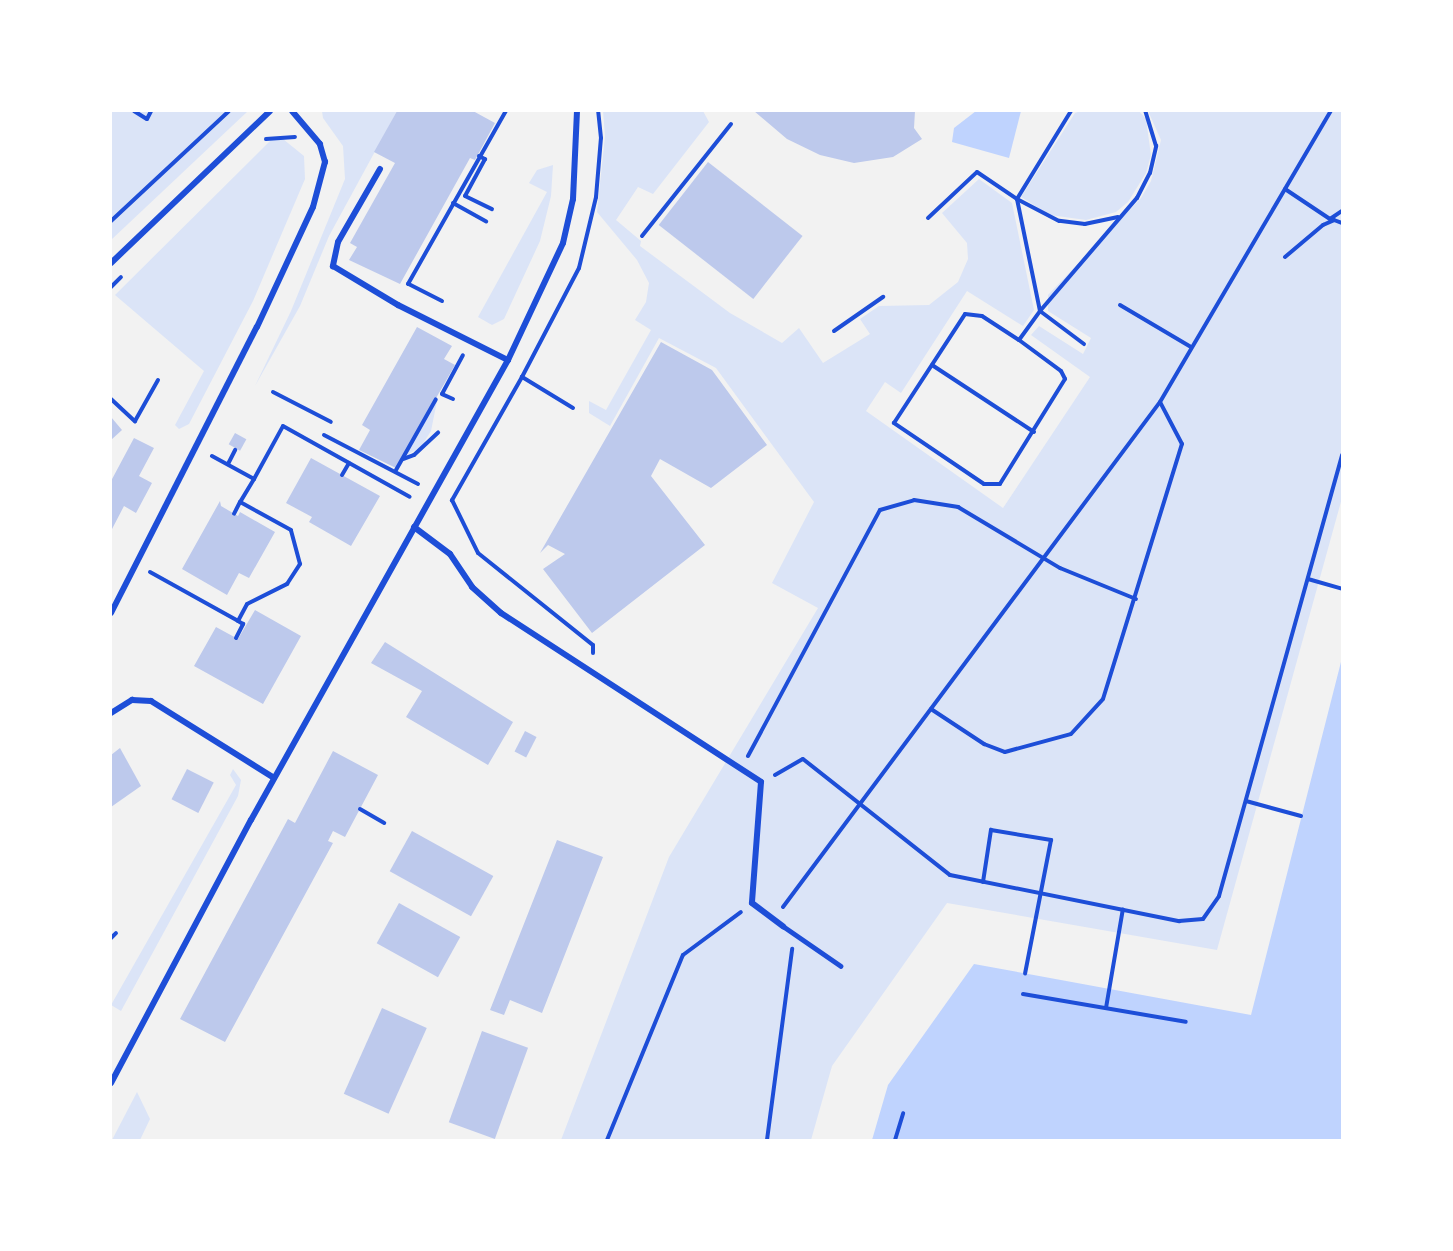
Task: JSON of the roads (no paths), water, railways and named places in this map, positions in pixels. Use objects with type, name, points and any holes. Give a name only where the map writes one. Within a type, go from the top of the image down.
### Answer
[{"type":"street","points":[[111,263],[270,111]]},
{"type":"street","points":[[111,614],[257,327],[313,207],[325,162],[320,144],[292,111]]},
{"type":"street","points":[[111,1083],[274,778],[508,360],[563,243],[573,199],[577,111]]},
{"type":"street","points":[[380,169],[338,242],[333,266],[360,284],[508,360]]},
{"type":"street","points":[[414,527],[450,554],[486,601],[761,782],[752,903],[783,926]]},
{"type":"street","points":[[111,713],[132,700],[151,700],[274,778]]},
{"type":"lane","points":[[783,926],[841,966]]},
{"type":"water","points":[[976,111],[1021,111],[1009,158],[952,142],[954,128]]},
{"type":"water","points":[[1342,658],[1342,1140],[872,1140],[888,1085],[974,964],[1251,1015]]}]
